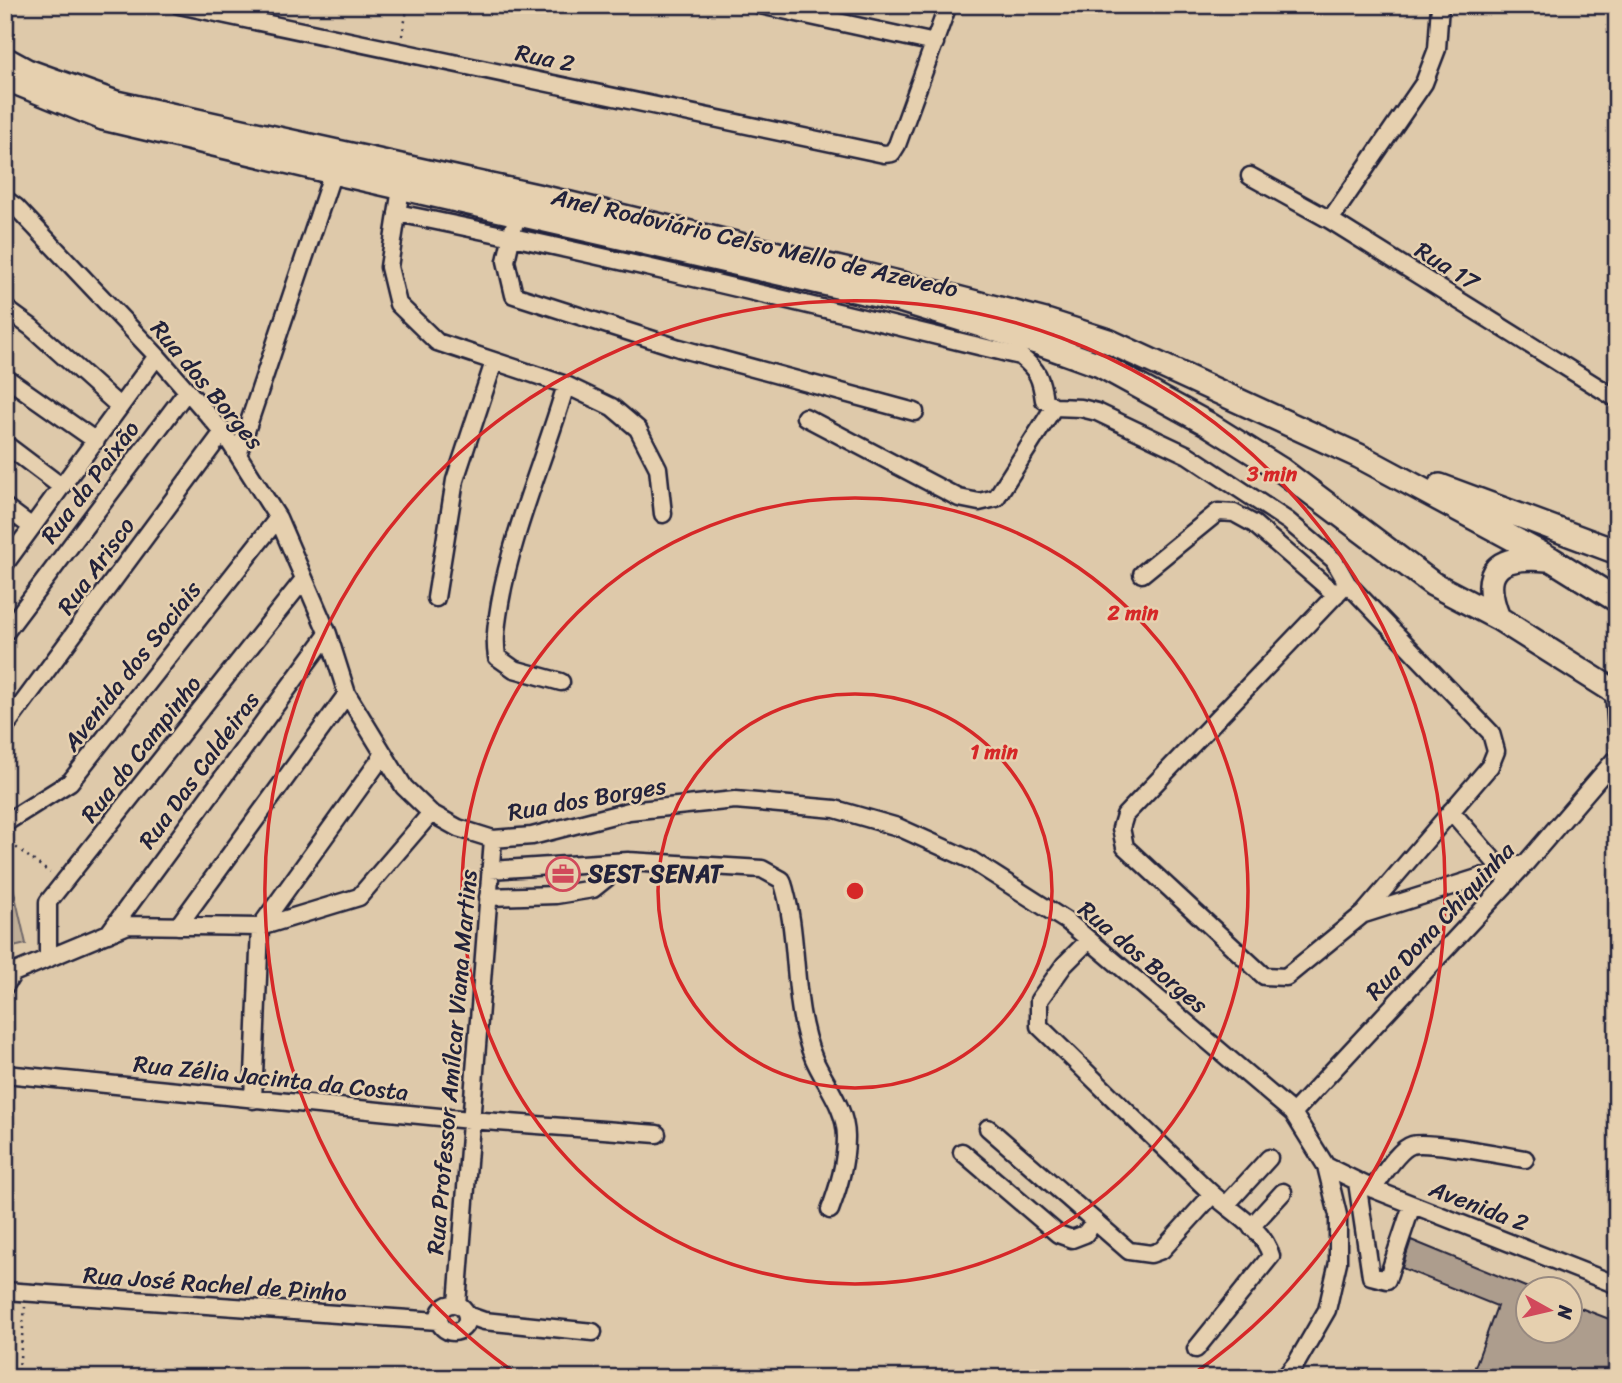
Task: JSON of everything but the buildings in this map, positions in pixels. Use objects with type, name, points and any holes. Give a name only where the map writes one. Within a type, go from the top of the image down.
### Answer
[{"type":"highway","name":"Anel Rodoviário Celso Mello de Azevedo","points":[[5,59],[27,71],[116,103],[541,197],[1049,322],[1108,341],[1359,456],[1551,559],[1617,600]]},
{"type":"highway","name":"Anel Rodoviário Celso Mello de Azevedo","points":[[5,78],[103,118],[401,188],[515,225],[903,300],[1100,365],[1208,424],[1270,462],[1433,583],[1498,618],[1616,693]]},
{"type":"highway","points":[[1359,456],[1617,552]]},
{"type":"highway","points":[[1498,618],[1489,594],[1493,573],[1504,562],[1524,557],[1551,559]]},
{"type":"street","name":"Rua 2","points":[[179,5],[884,154],[892,153],[897,145],[935,43]]},
{"type":"street","points":[[760,5],[935,43],[948,5]]},
{"type":"street","points":[[1330,220],[1424,83],[1437,49],[1440,5]]},
{"type":"street","points":[[238,455],[334,172]]},
{"type":"street","name":"Rua 17","points":[[1250,176],[1330,220],[1617,399]]},
{"type":"street","points":[[401,188],[389,267],[398,304],[437,342],[566,385],[612,407],[638,429],[658,468],[663,514]]},
{"type":"street","name":"Rua dos Borges","points":[[5,199],[16,207],[157,356],[223,432],[278,519],[328,634],[347,694],[404,787],[431,813],[458,828],[493,839],[532,836],[629,811],[735,800],[835,809],[898,827],[971,860],[1068,922],[1293,1113],[1326,1166],[1338,1215],[1338,1262],[1327,1310],[1297,1362],[1284,1378]]},
{"type":"street","points":[[397,214],[515,225],[783,298],[1020,356],[1035,368],[1042,385],[1044,400],[1054,407],[1081,408],[1097,412],[1188,455],[1288,521],[1334,561],[1342,589]]},
{"type":"street","points":[[515,225],[506,261],[514,295],[679,348],[915,412]]},
{"type":"street","points":[[5,308],[31,327],[120,407]]},
{"type":"street","points":[[5,564],[157,356]]},
{"type":"street","points":[[436,598],[455,480],[494,362]]},
{"type":"street","points":[[5,377],[96,441]]},
{"type":"street","points":[[561,682],[514,669],[497,657],[494,641],[507,563],[566,385]]},
{"type":"street","name":"Rua da Paixão","points":[[5,633],[187,391]]},
{"type":"street","points":[[805,416],[959,498],[979,502],[996,498],[1054,407]]},
{"type":"street","name":"Rua Arisco","points":[[5,727],[223,432]]},
{"type":"street","points":[[5,444],[62,487]]},
{"type":"street","points":[[5,507],[32,527]]},
{"type":"street","points":[[1142,574],[1218,512],[1234,513],[1254,524],[1342,589],[1491,733],[1496,751],[1490,766],[1363,914],[1286,976],[1265,976],[1125,847],[1121,828],[1125,815],[1342,589]]},
{"type":"street","name":"Avenida dos Sociais","points":[[5,823],[70,782],[278,519]]},
{"type":"street","name":"Rua do Campinho","points":[[48,959],[48,902],[304,579]]},
{"type":"street","name":"Rua Das Caldeiras","points":[[107,934],[328,634]]},
{"type":"street","points":[[1616,693],[1617,734]]},
{"type":"street","points":[[178,926],[347,694]]},
{"type":"street","points":[[253,1100],[260,927],[384,754]]},
{"type":"street","name":"Rua Dona Chiquinha","points":[[1293,1113],[1525,863],[1617,757]]},
{"type":"street","points":[[1451,811],[1502,870]]},
{"type":"street","points":[[5,986],[13,973],[128,925],[260,927],[359,897],[431,813]]},
{"type":"street","name":"Rua Professor Amílcar Viana Martins","points":[[453,1310],[493,839]]},
{"type":"street","points":[[490,870],[628,861],[762,869],[782,880],[789,901],[801,1012],[813,1057],[841,1113],[846,1135],[842,1179],[830,1210]]},
{"type":"street","points":[[488,897],[556,895],[593,889],[628,861]]},
{"type":"street","points":[[1363,914],[1525,863]]},
{"type":"street","points":[[1089,940],[1064,965],[1040,1000],[1039,1026],[1212,1195],[1268,1244],[1271,1256],[1196,1349]]},
{"type":"street","name":"Rua Zélia Jacinta da Costa","points":[[5,1074],[470,1120],[657,1134]]},
{"type":"street","points":[[988,1128],[1129,1251],[1151,1254],[1162,1250],[1212,1195]]},
{"type":"street","points":[[1373,1189],[1398,1156],[1412,1145],[1430,1144],[1525,1159]]},
{"type":"street","points":[[962,1152],[1058,1234],[1072,1239],[1085,1234],[1095,1221]]},
{"type":"street","points":[[1226,1205],[1269,1158]]},
{"type":"street","name":"Avenida 2","points":[[1326,1166],[1412,1205],[1617,1284]]},
{"type":"street","points":[[1357,1182],[1379,1278],[1412,1205]]},
{"type":"street","points":[[1251,1227],[1283,1192]]},
{"type":"street","name":"Rua José Rachel de Pinho","points":[[5,1291],[421,1321],[453,1310],[484,1321],[593,1332]]},
{"type":"path","points":[[399,50],[408,5]]},
{"type":"path","points":[[5,839],[64,883]]},
{"type":"path","points":[[18,1378],[26,1293]]},
{"type":"shaded area","points":[[13,887],[26,944],[5,949],[5,889]]},
{"type":"place","name":"SEST SENAT","points":[[563,874]]}]
